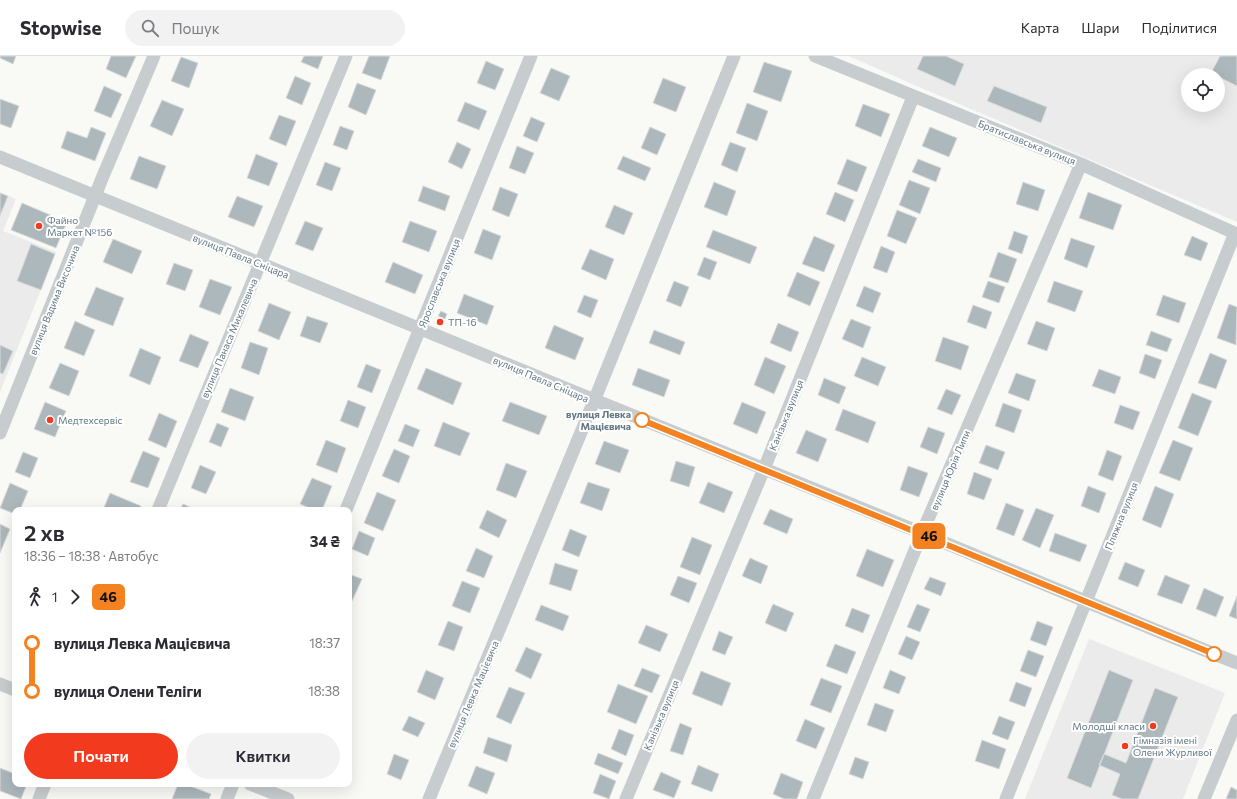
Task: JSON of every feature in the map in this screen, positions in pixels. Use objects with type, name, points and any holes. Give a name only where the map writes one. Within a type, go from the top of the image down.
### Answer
[{"type":"street","name":"вулиця Вадима Височина","points":[[0,433],[154,56]]},
{"type":"street","name":"вулиця Панаса Михалевича","points":[[159,507],[346,56]]},
{"type":"street","name":"Ярославська вулиця","points":[[347,507],[531,56]]},
{"type":"street","name":"вулиця Левка Мацієвича","points":[[429,799],[594,401],[734,56]]},
{"type":"street","name":"Братиславська вулиця","points":[[815,56],[1081,164],[1236,233]]},
{"type":"street","name":"Канізька вулиця","points":[[626,799],[764,469],[913,96]]},
{"type":"street","name":"вулиця Павла Сніцара","points":[[0,156],[594,401],[922,534],[1086,603],[1237,663]]},
{"type":"street","name":"вулиця Юрія Липи","points":[[813,799],[922,534],[1081,164]]},
{"type":"street","name":"Пляжна вулиця","points":[[1006,799],[1236,233]]},
{"type":"street","points":[[0,684],[12,689]]},
{"type":"street","points":[[1204,799],[1237,720]]},
{"type":"street","points":[[39,799],[44,787]]},
{"type":"street","points":[[227,799],[233,787]]},
{"type":"street","points":[[258,787],[288,799]]},
{"type":"shaded area","points":[[849,56],[1237,56],[1237,222],[912,84]]},
{"type":"shaded area","points":[[0,192],[16,199],[3,231],[56,252],[0,392]]},
{"type":"shaded area","name":"Гімназія імені Олени Журливої","points":[[1089,639],[1225,693],[1183,799],[1025,799]]},
{"type":"building","points":[[0,56],[16,56],[13,64],[0,58]]},
{"type":"building","points":[[111,56],[136,56],[126,78],[106,69]]},
{"type":"building","points":[[304,56],[323,56],[318,69],[301,62]]},
{"type":"building","points":[[369,56],[390,56],[381,80],[362,73]]},
{"type":"building","points":[[923,56],[946,56],[964,64],[955,86],[917,69]]},
{"type":"building","points":[[1220,56],[1237,56],[1237,86],[1225,80],[1225,68],[1214,68]]},
{"type":"building","points":[[181,57],[198,63],[189,88],[171,81]]},
{"type":"building","points":[[486,61],[504,69],[495,90],[477,83]]},
{"type":"building","points":[[764,62],[792,71],[781,102],[753,92]]},
{"type":"building","points":[[551,68],[570,76],[559,101],[540,93]]},
{"type":"building","points":[[295,76],[311,83],[302,105],[286,98]]},
{"type":"building","points":[[663,78],[686,87],[676,112],[653,103]]},
{"type":"building","points":[[357,83],[376,90],[366,115],[348,107]]},
{"type":"building","points":[[104,86],[122,94],[111,118],[94,111]]},
{"type":"building","points":[[994,86],[1047,107],[1041,123],[987,101]]},
{"type":"building","points":[[0,99],[19,106],[11,128],[0,124]]},
{"type":"building","points":[[162,100],[184,109],[172,136],[150,126]]},
{"type":"building","points":[[465,102],[487,111],[479,130],[457,121]]},
{"type":"building","points":[[747,103],[768,111],[757,141],[736,133]]},
{"type":"building","points":[[863,104],[890,114],[881,137],[855,126]]},
{"type":"building","points":[[279,115],[296,121],[286,146],[269,139]]},
{"type":"building","points":[[531,117],[545,123],[537,142],[523,136]]},
{"type":"building","points":[[340,126],[354,131],[347,150],[333,145]]},
{"type":"building","points":[[91,127],[106,133],[95,161],[61,148],[67,131],[87,138]]},
{"type":"building","points":[[650,127],[666,134],[657,155],[641,148]]},
{"type":"building","points":[[930,127],[957,138],[949,157],[922,146]]},
{"type":"building","points":[[457,142],[471,149],[462,169],[448,162]]},
{"type":"building","points":[[730,142],[746,148],[737,172],[721,165]]},
{"type":"building","points":[[517,146],[534,153],[525,174],[509,168]]},
{"type":"building","points":[[256,154],[278,163],[269,186],[247,178]]},
{"type":"building","points":[[139,156],[166,166],[157,189],[130,179]]},
{"type":"building","points":[[623,156],[651,168],[645,181],[617,169]]},
{"type":"building","points":[[847,159],[867,167],[857,192],[837,184]]},
{"type":"building","points":[[918,159],[941,168],[936,182],[912,172]]},
{"type":"building","points":[[325,162],[341,168],[332,191],[316,185]]},
{"type":"building","points":[[909,180],[930,188],[920,214],[899,205]]},
{"type":"building","points":[[714,182],[736,191],[727,216],[704,207]]},
{"type":"building","points":[[1023,182],[1045,190],[1038,211],[1016,204]]},
{"type":"building","points":[[423,186],[450,196],[445,211],[418,201]]},
{"type":"building","points":[[500,187],[518,194],[509,217],[492,210]]},
{"type":"building","points":[[835,192],[854,200],[845,222],[826,214]]},
{"type":"building","points":[[1088,192],[1122,205],[1113,230],[1079,218]]},
{"type":"building","points":[[0,193],[8,196],[0,216]]},
{"type":"building","points":[[237,196],[263,206],[254,227],[228,217]]},
{"type":"building","name":"Файно Маркет №156","points":[[22,203],[67,222],[56,248],[11,230]]},
{"type":"building","points":[[614,205],[633,213],[624,235],[605,227]]},
{"type":"building","points":[[897,210],[917,218],[906,244],[887,236]]},
{"type":"building","points":[[305,221],[323,228],[313,251],[295,244]]},
{"type":"building","points":[[410,221],[437,231],[429,252],[402,242]]},
{"type":"building","points":[[483,229],[501,236],[492,260],[474,253]]},
{"type":"building","points":[[713,230],[757,247],[750,264],[706,247]]},
{"type":"building","points":[[1014,231],[1028,236],[1022,254],[1008,249]]},
{"type":"building","points":[[814,236],[835,245],[824,272],[802,264]]},
{"type":"building","points":[[1192,236],[1208,243],[1201,261],[1184,255]]},
{"type":"building","points":[[1071,238],[1095,246],[1087,268],[1064,259]]},
{"type":"building","points":[[113,239],[142,251],[132,274],[103,262]]},
{"type":"building","points":[[31,244],[55,254],[41,290],[17,281]]},
{"type":"building","points":[[881,246],[895,252],[887,273],[873,268]]},
{"type":"building","points":[[590,249],[614,259],[606,280],[581,269]]},
{"type":"building","points":[[998,252],[1017,259],[1008,283],[989,277]]},
{"type":"building","points":[[704,257],[717,262],[710,280],[697,275]]},
{"type":"building","points":[[393,262],[423,275],[415,294],[385,282]]},
{"type":"building","points":[[174,263],[193,270],[185,291],[166,284]]},
{"type":"building","points":[[797,272],[820,282],[810,306],[787,296]]},
{"type":"building","points":[[210,279],[232,287],[220,315],[199,307]]},
{"type":"building","points":[[674,281],[689,287],[681,307],[666,301]]},
{"type":"building","points":[[988,281],[1005,287],[999,303],[982,297]]},
{"type":"building","points":[[1054,281],[1083,291],[1075,312],[1047,302]]},
{"type":"building","points":[[864,286],[881,293],[873,313],[856,306]]},
{"type":"building","points":[[96,287],[124,298],[113,326],[84,315]]},
{"type":"building","points":[[464,294],[494,306],[487,325],[457,313]]},
{"type":"building","points":[[584,295],[598,300],[591,318],[577,312]]},
{"type":"building","points":[[1163,295],[1186,303],[1179,323],[1156,315]]},
{"type":"building","points":[[269,303],[291,312],[279,340],[258,331]]},
{"type":"building","points":[[1229,304],[1237,307],[1236,345],[1217,338]]},
{"type":"building","points":[[973,305],[992,312],[986,329],[967,322]]},
{"type":"building","points":[[441,311],[447,314],[445,319],[438,316]]},
{"type":"building","points":[[307,316],[328,323],[320,343],[300,336]]},
{"type":"building","name":"ТП-16","points":[[438,318],[444,321],[442,326],[435,323]]},
{"type":"building","points":[[851,319],[871,327],[863,348],[842,339]]},
{"type":"building","points":[[75,321],[95,330],[84,356],[64,348]]},
{"type":"building","points":[[1036,321],[1055,328],[1047,351],[1027,344]]},
{"type":"building","points":[[778,323],[799,332],[791,352],[770,343]]},
{"type":"building","points":[[554,325],[584,338],[575,360],[545,348]]},
{"type":"building","points":[[654,330],[685,342],[680,355],[649,343]]},
{"type":"building","points":[[1151,331],[1172,339],[1167,352],[1146,345]]},
{"type":"building","points":[[190,334],[209,342],[198,368],[179,361]]},
{"type":"building","points":[[943,337],[969,346],[961,370],[935,361]]},
{"type":"building","points":[[250,342],[268,348],[259,375],[241,368]]},
{"type":"building","points":[[0,345],[13,351],[3,374],[0,373]]},
{"type":"building","points":[[140,348],[161,357],[150,385],[129,376]]},
{"type":"building","points":[[1210,353],[1227,360],[1216,389],[1198,383]]},
{"type":"building","points":[[1145,354],[1162,360],[1155,379],[1139,373]]},
{"type":"building","points":[[765,357],[786,366],[774,394],[754,385]]},
{"type":"building","points":[[862,357],[886,367],[878,386],[854,376]]},
{"type":"building","points":[[60,363],[79,371],[69,396],[49,388]]},
{"type":"building","points":[[366,364],[381,370],[372,393],[357,387]]},
{"type":"building","points":[[426,368],[462,383],[453,405],[417,389]]},
{"type":"building","points":[[638,368],[670,380],[664,397],[632,385]]},
{"type":"building","points":[[1099,369],[1121,377],[1115,394],[1092,386]]},
{"type":"building","points":[[1016,373],[1036,380],[1029,401],[1008,393]]},
{"type":"building","points":[[824,378],[846,387],[839,404],[818,395]]},
{"type":"building","points":[[230,388],[254,397],[245,421],[221,412]]},
{"type":"building","points":[[946,389],[961,395],[952,415],[937,409]]},
{"type":"building","points":[[1192,393],[1212,401],[1198,436],[1178,428]]},
{"type":"building","points":[[348,400],[366,407],[358,428],[340,421]]},
{"type":"building","name":"Медтехсервіс","points":[[45,402],[66,411],[55,437],[34,429]]},
{"type":"building","points":[[510,402],[547,416],[539,435],[502,421]]},
{"type":"building","points":[[742,402],[766,412],[757,434],[733,424]]},
{"type":"building","points":[[1003,403],[1022,410],[1014,433],[995,426]]},
{"type":"building","points":[[1120,405],[1140,412],[1133,430],[1114,423]]},
{"type":"building","points":[[843,409],[876,422],[868,443],[835,430]]},
{"type":"building","points":[[159,413],[177,421],[166,448],[148,440]]},
{"type":"building","points":[[443,422],[470,433],[460,456],[434,446]]},
{"type":"building","points":[[217,423],[229,428],[221,447],[209,442]]},
{"type":"building","points":[[405,424],[420,430],[413,447],[398,441]]},
{"type":"building","points":[[928,427],[945,433],[937,454],[920,447]]},
{"type":"building","points":[[806,430],[827,439],[818,462],[796,453]]},
{"type":"building","points":[[326,440],[346,448],[337,473],[316,465]]},
{"type":"building","points":[[1173,440],[1193,448],[1180,481],[1159,473]]},
{"type":"building","points":[[604,441],[629,450],[620,473],[595,464]]},
{"type":"building","points":[[986,445],[1005,452],[998,470],[979,463]]},
{"type":"building","points":[[394,449],[410,456],[399,483],[382,476]]},
{"type":"building","points":[[1107,450],[1122,456],[1113,481],[1098,475]]},
{"type":"building","points":[[143,451],[160,458],[148,488],[130,482]]},
{"type":"building","points":[[23,452],[38,458],[30,478],[15,472]]},
{"type":"building","points":[[676,461],[695,467],[689,487],[670,481]]},
{"type":"building","points":[[506,463],[527,471],[516,498],[496,490]]},
{"type":"building","points":[[200,465],[216,472],[206,494],[191,488]]},
{"type":"building","points":[[908,466],[928,473],[919,497],[900,490]]},
{"type":"building","points":[[974,472],[992,479],[984,500],[967,494]]},
{"type":"building","points":[[312,478],[332,486],[323,507],[307,507],[300,504]]},
{"type":"building","points":[[588,482],[610,489],[602,511],[580,503]]},
{"type":"building","points":[[708,482],[733,492],[724,513],[699,503]]},
{"type":"building","points":[[10,483],[28,491],[21,507],[12,507],[12,513],[0,508]]},
{"type":"building","points":[[1088,486],[1106,493],[1099,513],[1081,506]]},
{"type":"building","points":[[1155,486],[1174,494],[1161,528],[1142,520]]},
{"type":"building","points":[[377,492],[396,500],[383,531],[364,523]]},
{"type":"building","points":[[110,493],[141,506],[140,507],[104,507]]},
{"type":"building","points":[[1006,503],[1024,510],[1014,536],[996,529]]},
{"type":"building","points":[[183,504],[190,507],[182,507]]},
{"type":"building","points":[[1036,508],[1054,515],[1040,548],[1022,540]]},
{"type":"building","points":[[770,509],[793,519],[787,534],[763,524]]},
{"type":"building","points":[[487,510],[507,520],[499,538],[479,528]]},
{"type":"building","points":[[0,524],[10,529],[0,553]]},
{"type":"building","points":[[570,529],[587,536],[579,557],[562,550]]},
{"type":"building","points":[[359,531],[375,538],[368,556],[352,549]]},
{"type":"building","points":[[1055,533],[1087,545],[1080,562],[1049,551]]},
{"type":"building","points":[[692,537],[712,545],[700,575],[680,567]]},
{"type":"building","points":[[476,548],[493,556],[484,578],[466,571]]},
{"type":"building","points":[[867,549],[894,560],[883,587],[856,576]]},
{"type":"building","points":[[750,558],[768,566],[761,584],[742,576]]},
{"type":"building","points":[[1125,562],[1145,570],[1138,587],[1118,579]]},
{"type":"building","points":[[555,563],[578,570],[571,591],[549,584]]},
{"type":"building","points":[[352,575],[362,579],[352,601]]},
{"type":"building","points":[[1165,575],[1190,585],[1182,604],[1157,595]]},
{"type":"building","points":[[678,576],[697,583],[689,603],[670,595]]},
{"type":"building","points":[[930,577],[946,583],[941,596],[924,589]]},
{"type":"building","points":[[462,581],[480,588],[470,613],[452,606]]},
{"type":"building","points":[[1204,588],[1224,597],[1216,617],[1196,609]]},
{"type":"building","points":[[1237,596],[1237,619],[1229,616]]},
{"type":"building","points":[[773,604],[794,613],[786,632],[765,623]]},
{"type":"building","points":[[917,604],[930,609],[920,632],[907,627]]},
{"type":"building","points":[[541,605],[569,616],[563,631],[535,620]]},
{"type":"building","points":[[852,608],[870,615],[863,633],[845,626]]},
{"type":"building","points":[[448,621],[463,627],[454,651],[438,645]]},
{"type":"building","points":[[1037,621],[1053,627],[1046,646],[1030,640]]},
{"type":"building","points":[[646,625],[668,634],[660,652],[638,643]]},
{"type":"building","points":[[719,631],[733,637],[725,655],[712,650]]},
{"type":"building","points":[[906,636],[920,642],[912,660],[898,654]]},
{"type":"building","points":[[835,644],[856,652],[847,674],[826,666]]},
{"type":"building","points":[[526,647],[542,654],[531,679],[515,671]]},
{"type":"building","points":[[1028,650],[1044,656],[1036,677],[1020,671]]},
{"type":"building","points":[[642,668],[660,675],[652,693],[634,686]]},
{"type":"building","points":[[426,670],[444,678],[435,700],[417,692]]},
{"type":"building","points":[[890,670],[906,677],[899,694],[883,688]]},
{"type":"building","points":[[1109,670],[1133,680],[1091,788],[1067,778]]},
{"type":"building","points":[[701,671],[731,683],[722,706],[692,694]]},
{"type":"building","points":[[821,678],[842,686],[831,713],[810,705]]},
{"type":"building","points":[[1016,682],[1032,688],[1025,707],[1009,701]]},
{"type":"building","points":[[618,684],[648,696],[636,724],[607,712]]},
{"type":"building","points":[[509,687],[525,693],[511,724],[496,717]]},
{"type":"building","name":"Молодші класи","points":[[1155,688],[1178,697],[1138,799],[1122,799],[1112,795],[1120,774],[1099,765],[1104,754],[1126,763]]},
{"type":"building","points":[[875,703],[894,710],[886,732],[867,725]]},
{"type":"building","points":[[409,716],[425,723],[418,737],[402,730]]},
{"type":"building","points":[[999,716],[1015,722],[1008,740],[992,734]]},
{"type":"building","points":[[805,719],[825,728],[816,749],[796,741]]},
{"type":"building","points":[[680,723],[692,728],[683,755],[670,751]]},
{"type":"building","points":[[619,729],[634,735],[626,756],[611,749]]},
{"type":"building","points":[[488,737],[512,745],[507,762],[483,753]]},
{"type":"building","points":[[982,740],[1006,749],[999,769],[975,761]]},
{"type":"building","points":[[598,753],[623,763],[618,774],[594,764]]},
{"type":"building","points":[[394,754],[409,760],[401,780],[387,774]]},
{"type":"building","points":[[855,757],[869,762],[863,779],[849,774]]},
{"type":"building","points":[[698,765],[719,774],[712,792],[691,784]]},
{"type":"building","points":[[476,766],[495,773],[487,794],[468,786]]},
{"type":"building","points":[[0,768],[12,773],[12,787],[26,787],[21,799],[0,791]]},
{"type":"building","points":[[661,772],[681,781],[674,798],[653,790]]},
{"type":"building","points":[[781,773],[803,782],[797,799],[784,799],[773,794]]},
{"type":"building","points":[[600,774],[616,781],[609,799],[593,793]]},
{"type":"building","points":[[177,787],[193,787],[211,794],[209,799],[172,799]]},
{"type":"building","points":[[1231,787],[1237,790],[1237,799],[1226,799]]},
{"type":"bus line","name":"46","points":[[642,420],[936,539],[1086,603],[1214,654]]},
{"type":"place","name":"Файно Маркет №156","points":[[39,226]]},
{"type":"place","name":"ТП-16","points":[[440,322]]},
{"type":"place","name":"Медтехсервіс","points":[[50,420]]},
{"type":"place","name":"вулиця Левка Мацієвича","points":[[642,420]]},
{"type":"place","name":"Молодші класи","points":[[1153,726]]},
{"type":"place","name":"Гімназія імені Олени Журливої","points":[[1125,746]]}]
